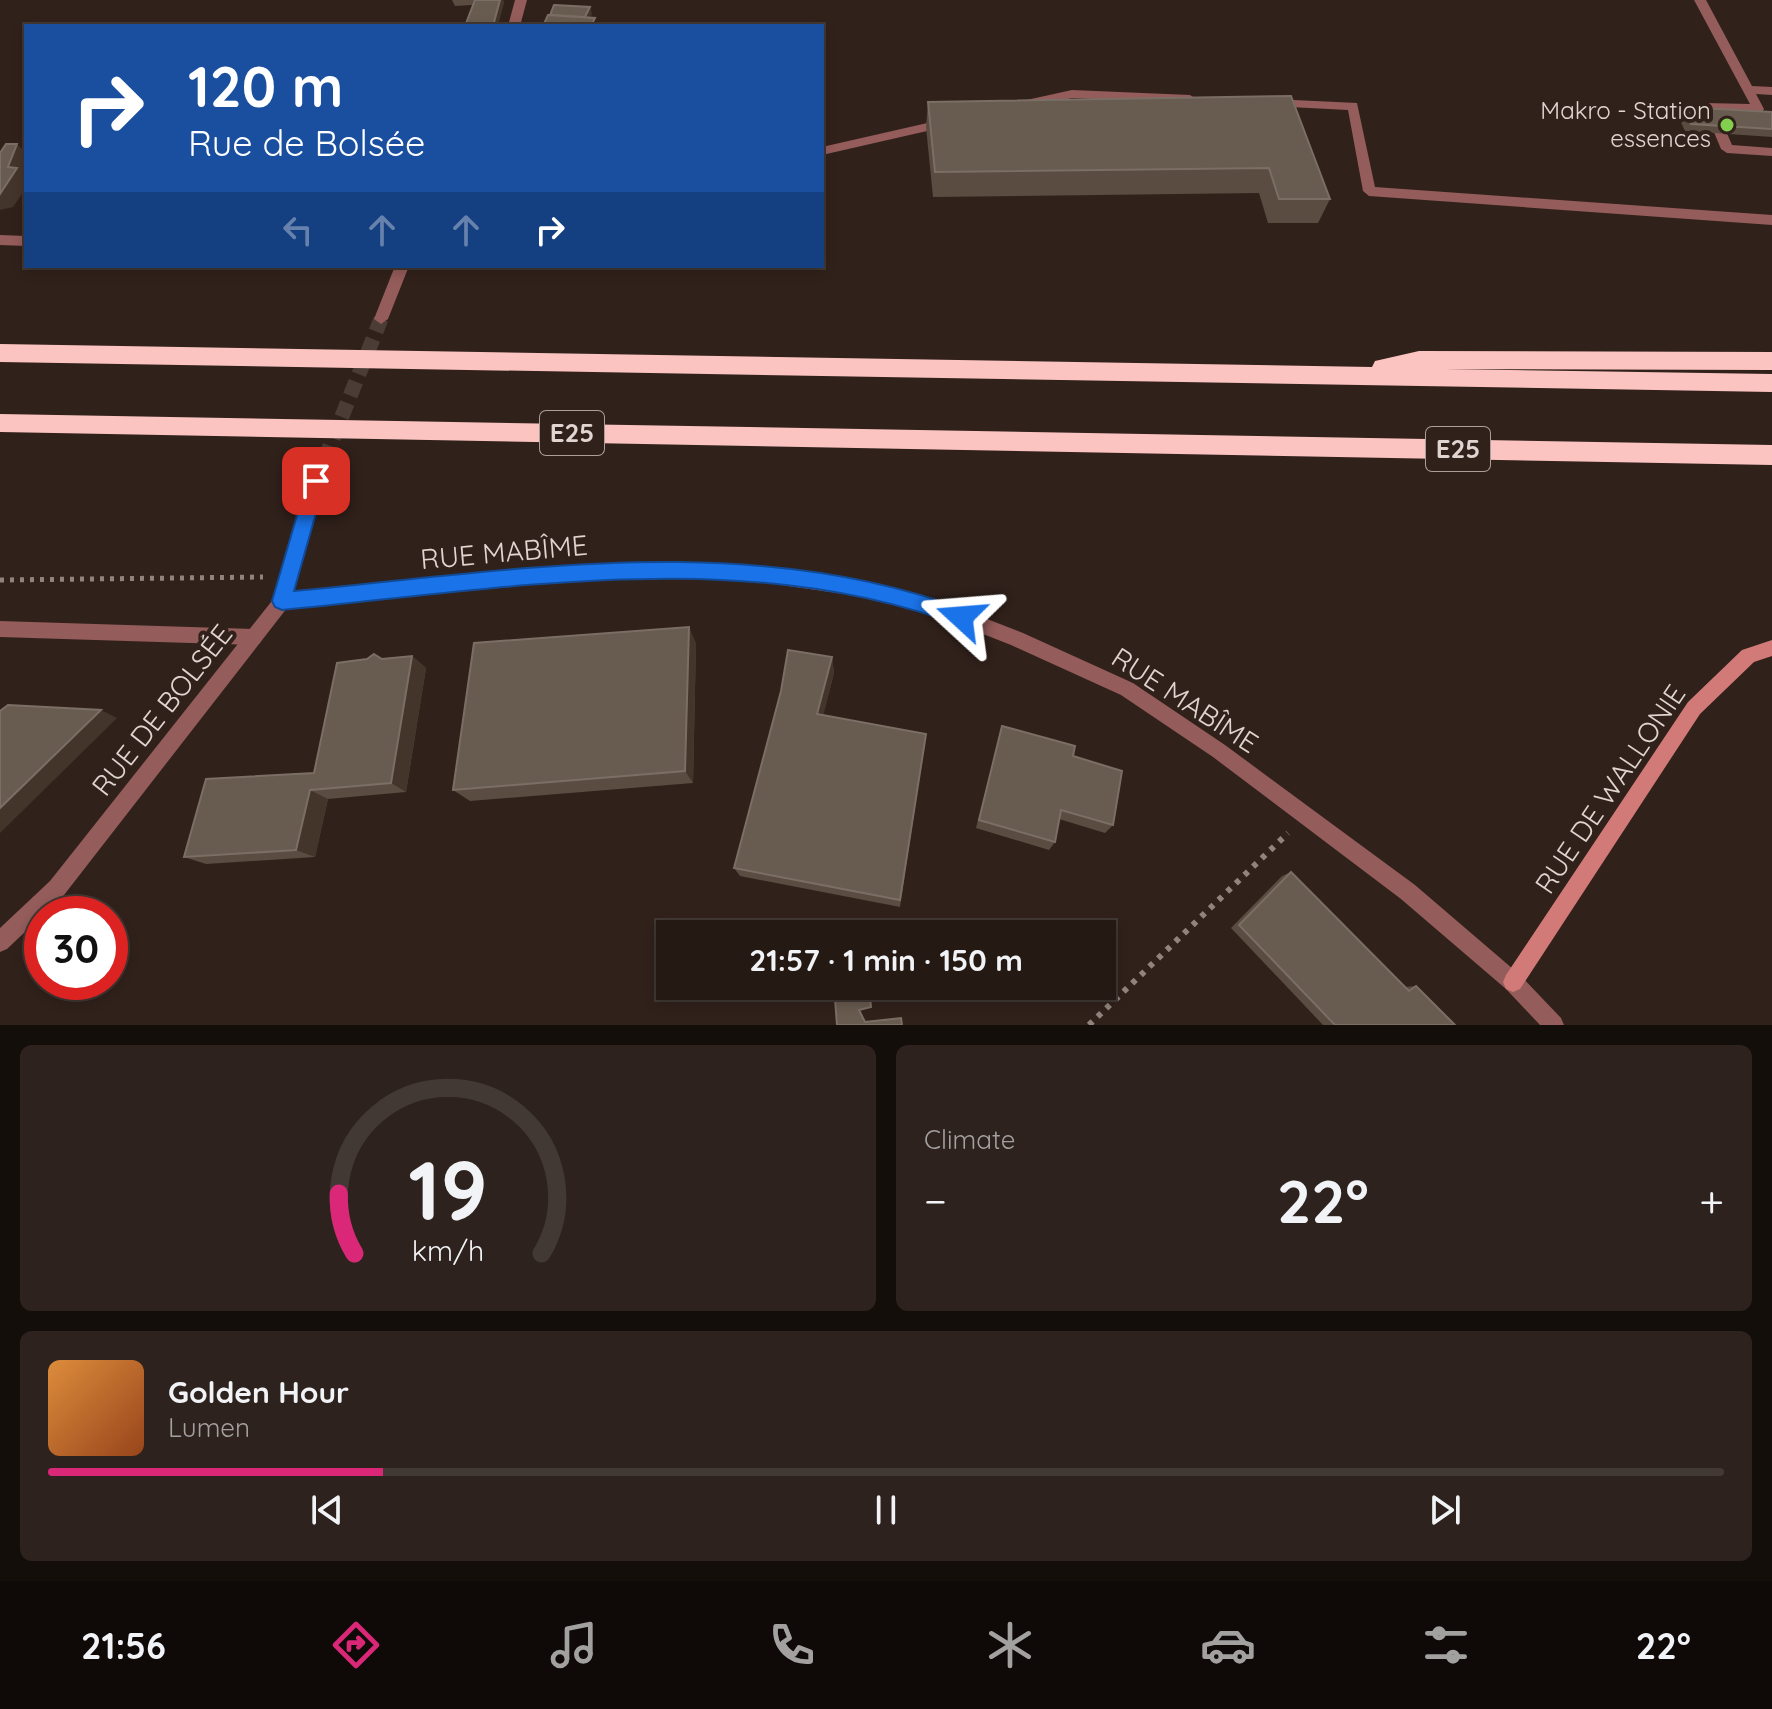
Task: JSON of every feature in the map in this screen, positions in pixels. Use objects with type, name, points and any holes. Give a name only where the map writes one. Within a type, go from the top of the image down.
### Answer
[{"type":"highway","points":[[0,353],[1772,383]]},
{"type":"highway","points":[[1340,376],[1419,360],[1772,361]]},
{"type":"highway","name":"E25","points":[[0,423],[1772,455]]},
{"type":"street","points":[[515,24],[521,0]]},
{"type":"street","points":[[1700,0],[1748,90],[1765,110],[1765,122]]},
{"type":"street","points":[[1748,90],[1772,91]]},
{"type":"street","points":[[1014,107],[1072,94],[1197,99]]},
{"type":"street","points":[[1259,102],[1353,106],[1369,191],[1772,220]]},
{"type":"street","points":[[1765,110],[1709,106],[1727,149],[1772,152]]},
{"type":"street","points":[[824,151],[956,120]]},
{"type":"street","points":[[0,240],[24,241]]},
{"type":"street","points":[[381,319],[401,268]]},
{"type":"street","name":"RUE DE BOLSÉE","points":[[0,942],[57,888],[282,601],[316,481]]},
{"type":"street","name":"RUE MABÎME","points":[[282,601],[604,571],[740,572],[851,587],[933,606],[1017,639],[1127,689],[1408,892],[1513,982],[1554,1025]]},
{"type":"street","points":[[0,629],[254,637]]},
{"type":"street","name":"RUE DE WALLONIE","points":[[1513,982],[1694,708],[1748,656],[1772,648]]},
{"type":"path","points":[[0,580],[288,577]]},
{"type":"path","points":[[1089,1025],[1306,816]]},
{"type":"building","points":[[475,0],[500,0],[494,24],[466,24]]},
{"type":"building","points":[[554,5],[590,7],[585,17],[550,15]]},
{"type":"building","points":[[548,15],[595,18],[592,24],[544,24]]},
{"type":"building","points":[[1291,96],[1330,199],[1279,199],[1269,168],[935,172],[928,102]]},
{"type":"building","points":[[1682,107],[1772,112],[1772,129],[1691,124]]},
{"type":"building","points":[[6,144],[17,144],[8,167],[17,168],[0,194],[0,153]]},
{"type":"building","points":[[689,627],[685,771],[453,790],[474,643]]},
{"type":"building","points":[[788,650],[832,657],[817,714],[926,734],[900,900],[734,868],[781,691]]},
{"type":"building","points":[[374,654],[382,659],[412,656],[391,783],[310,790],[296,850],[184,857],[206,779],[314,773],[337,663],[367,659]]},
{"type":"building","points":[[8,705],[101,710],[0,808],[0,711]]},
{"type":"building","points":[[1002,726],[1075,746],[1073,756],[1122,771],[1113,825],[1061,810],[1055,842],[979,820]]},
{"type":"building","points":[[1291,872],[1409,991],[1416,986],[1455,1025],[1335,1025],[1239,925]]},
{"type":"building","points":[[835,1000],[870,1000],[871,1007],[859,1010],[865,1022],[901,1018],[902,1025],[837,1025]]},
{"type":"tunnel","points":[[316,481],[381,319]]},
{"type":"place","name":"Makro - Station essences","points":[[1727,125]]},
{"type":"route","points":[[316,481],[282,601],[604,571],[740,572],[851,587],[933,606],[961,617]]}]
